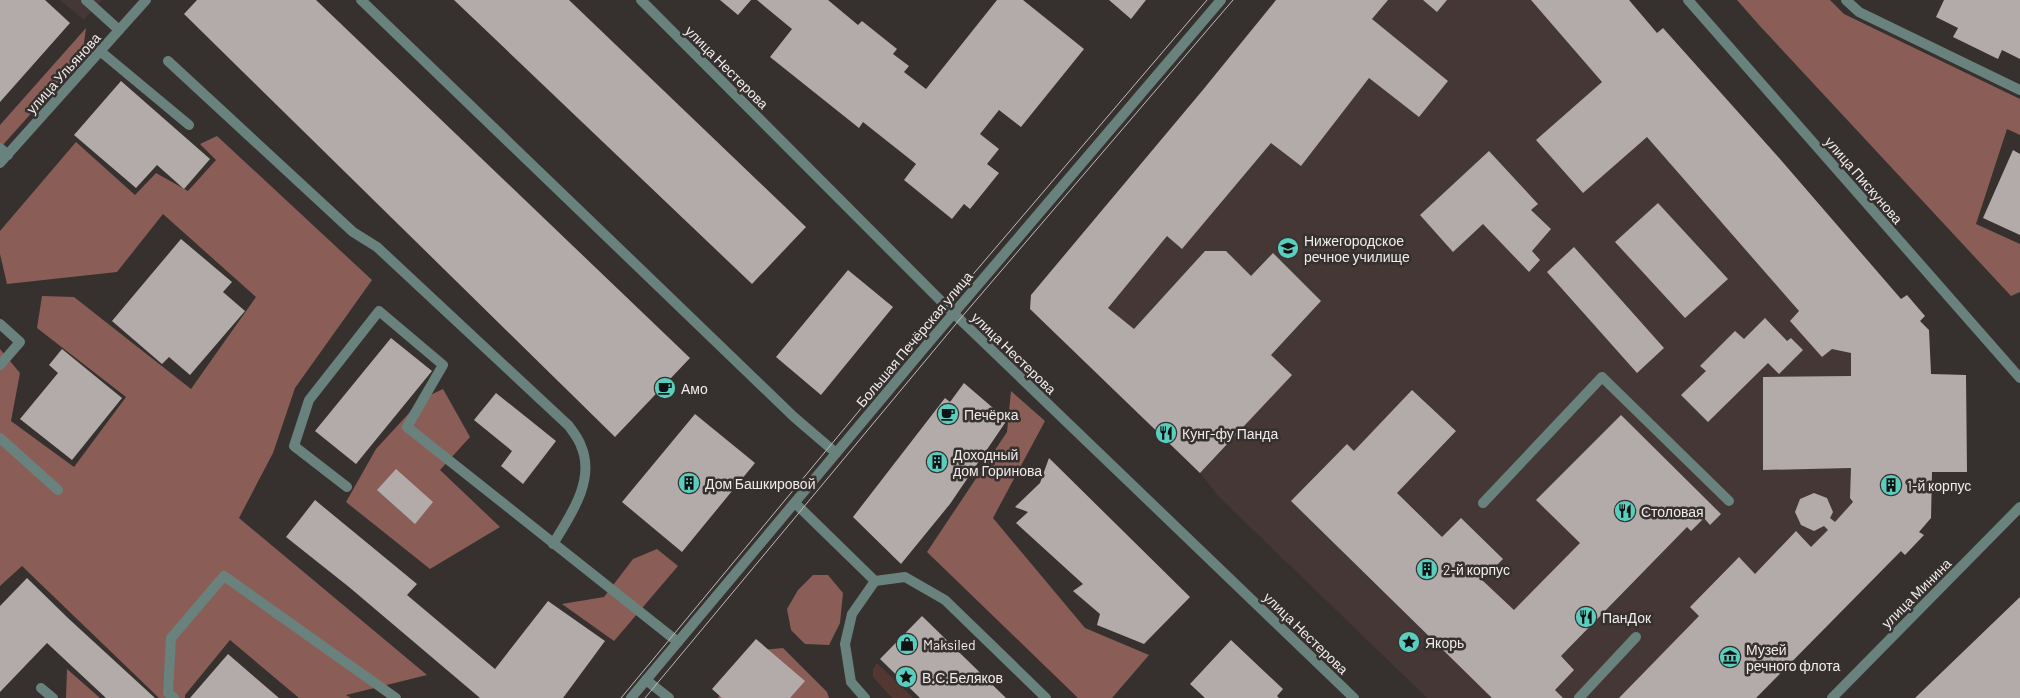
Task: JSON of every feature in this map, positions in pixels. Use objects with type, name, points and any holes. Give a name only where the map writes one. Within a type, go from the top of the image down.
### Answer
[{"type":"street","points":[[86,0],[119,30]]},
{"type":"street","name":"улица Ульянова","points":[[0,163],[4,151],[100,52],[146,0]]},
{"type":"street","points":[[361,0],[794,417],[836,453]]},
{"type":"street","name":"улица Нестерова","points":[[641,0],[954,313],[1354,698]]},
{"type":"street","name":"Большая Печёрская улица","points":[[632,698],[954,313],[1221,0]]},
{"type":"street","name":"улица Пискунова","points":[[1688,0],[2020,378]]},
{"type":"street","points":[[1846,0],[1859,12],[2020,90]]},
{"type":"street","points":[[100,52],[190,125]]},
{"type":"street","points":[[168,61],[353,232],[377,247],[569,426],[582,447],[586,470],[577,505],[554,544]]},
{"type":"street","points":[[347,487],[294,446],[309,400],[379,311],[443,365],[407,427],[678,642]]},
{"type":"street","points":[[0,324],[20,342],[0,365]]},
{"type":"street","points":[[1483,504],[1602,377],[1729,501]]},
{"type":"street","points":[[0,438],[58,490]]},
{"type":"street","points":[[794,503],[875,581]]},
{"type":"street","name":"улица Минина","points":[[1832,698],[2020,507]]},
{"type":"street","points":[[174,698],[168,693],[171,638],[224,576],[396,698]]},
{"type":"street","points":[[865,698],[851,682],[845,644],[852,614],[875,581],[906,577],[945,600],[1046,698]]},
{"type":"street","points":[[1579,698],[1636,637]]},
{"type":"street","points":[[646,680],[670,698]]},
{"type":"street","points":[[42,688],[53,698]]},
{"type":"shaded area","points":[[60,0],[102,0],[84,20]]},
{"type":"shaded area","points":[[1276,0],[1629,0],[1901,299],[1907,295],[1925,316],[1920,321],[1929,330],[1931,374],[1966,375],[1967,472],[1932,472],[1931,518],[1919,531],[1924,535],[1905,555],[1900,552],[1756,698],[1427,698],[1219,497],[1200,473],[1030,309],[1031,295]]},
{"type":"shaded area","points":[[1737,0],[1830,0],[1844,14],[2020,99],[2020,135],[2007,129],[1976,224],[2020,244],[2020,292],[2011,296]]},
{"type":"shaded area","points":[[86,28],[82,57],[0,148],[0,125]]},
{"type":"shaded area","points":[[217,136],[372,280],[295,388],[273,453],[239,518],[427,675],[346,695],[351,698],[299,698],[230,640],[185,695],[185,698],[159,698],[22,566],[0,586],[0,349],[20,373],[11,421],[74,467],[126,397],[37,328],[42,296],[74,297],[191,389],[256,297],[163,214],[117,272],[7,284],[0,254],[0,231],[76,142],[135,195],[156,173],[188,191],[216,160],[200,144]]},
{"type":"shaded area","points":[[443,389],[470,437],[440,470],[500,527],[430,569],[346,502],[376,449],[422,399]]},
{"type":"shaded area","points":[[1011,391],[1045,421],[993,518],[1085,628],[1149,655],[1112,698],[1078,698],[927,552],[1007,432]]},
{"type":"shaded area","points":[[657,549],[678,566],[614,641],[562,604],[604,597],[633,559]]},
{"type":"shaded area","points":[[813,575],[828,575],[843,593],[840,623],[829,645],[805,644],[791,630],[787,609],[798,590]]},
{"type":"shaded area","points":[[783,648],[827,692],[829,698],[718,698],[752,651]]},
{"type":"shaded area","points":[[877,663],[913,698],[892,698],[873,677],[873,669]]},
{"type":"shaded area","points":[[67,669],[100,698],[66,698]]},
{"type":"building","points":[[0,0],[45,0],[70,23],[0,102]]},
{"type":"building","points":[[197,0],[316,0],[690,358],[615,437],[184,14]]},
{"type":"building","points":[[454,0],[569,0],[806,227],[752,284]]},
{"type":"building","points":[[720,0],[751,0],[738,15]]},
{"type":"building","points":[[757,0],[828,0],[858,25],[862,21],[897,49],[893,54],[909,66],[904,72],[926,89],[997,0],[1023,0],[1084,49],[1021,127],[999,110],[980,134],[999,149],[987,164],[999,173],[970,209],[964,204],[952,219],[904,180],[916,164],[863,122],[859,128],[770,57],[792,29]]},
{"type":"building","points":[[1109,0],[1146,0],[1131,19]]},
{"type":"building","points":[[1276,0],[1388,0],[1372,19],[1448,81],[1419,117],[1369,78],[1301,166],[1271,143],[1182,249],[1167,236],[1108,308],[1134,329],[1205,251],[1226,251],[1251,276],[1273,253],[1321,301],[1271,355],[1292,375],[1200,473],[1030,309],[1031,295]]},
{"type":"building","points":[[1423,0],[1447,0],[1437,12]]},
{"type":"building","points":[[1531,0],[1629,0],[1657,33],[1663,28],[1901,299],[1907,295],[1925,316],[1920,321],[1929,330],[1931,374],[1966,375],[1967,472],[1932,472],[1931,518],[1919,532],[1924,535],[1905,555],[1901,551],[1756,698],[1619,698],[1699,616],[1690,607],[1739,557],[1755,574],[1796,531],[1811,547],[1828,530],[1824,526],[1814,531],[1801,525],[1795,512],[1800,499],[1814,493],[1827,498],[1833,512],[1830,518],[1835,522],[1853,502],[1850,498],[1851,468],[1763,470],[1763,377],[1851,376],[1851,353],[1832,349],[1822,357],[1790,321],[1799,311],[1647,137],[1583,193],[1536,140],[1602,82]]},
{"type":"building","points":[[1944,0],[2020,0],[2020,59],[2002,50],[1998,59],[1953,37],[1958,28],[1936,17]]},
{"type":"building","points":[[121,81],[210,159],[184,189],[157,165],[136,188],[74,135]]},
{"type":"building","points":[[2013,150],[2020,154],[2020,235],[1983,218]]},
{"type":"building","points":[[1489,151],[1538,204],[1531,210],[1551,229],[1532,251],[1540,260],[1529,272],[1483,224],[1453,252],[1420,215]]},
{"type":"building","points":[[1658,203],[1728,279],[1685,318],[1615,242]]},
{"type":"building","points":[[181,239],[232,282],[223,292],[245,311],[190,375],[169,357],[162,364],[112,321]]},
{"type":"building","points":[[1574,247],[1664,348],[1637,373],[1547,272]]},
{"type":"building","points":[[848,270],[893,307],[821,395],[776,357]]},
{"type":"building","points":[[1765,318],[1787,341],[1791,338],[1803,350],[1779,374],[1768,363],[1708,422],[1681,395],[1706,371],[1700,366],[1735,331],[1744,339]]},
{"type":"building","points":[[391,338],[432,371],[356,464],[315,431]]},
{"type":"building","points":[[62,349],[122,398],[72,460],[20,419],[58,373],[49,365]]},
{"type":"building","name":"Доходный дом Горинова","points":[[964,383],[1007,420],[950,504],[901,564],[853,517],[945,398],[950,402]]},
{"type":"building","points":[[1412,390],[1456,431],[1397,493],[1442,537],[1461,518],[1503,559],[1482,580],[1514,610],[1580,543],[1536,500],[1621,415],[1721,514],[1710,525],[1704,518],[1691,531],[1687,527],[1561,656],[1574,670],[1555,690],[1563,698],[1492,698],[1291,501],[1347,444],[1354,451]]},
{"type":"building","points":[[496,393],[556,441],[523,484],[501,466],[512,451],[474,420]]},
{"type":"building","name":"Дом Башкировой","points":[[695,414],[755,463],[682,552],[622,502]]},
{"type":"building","points":[[1049,458],[1190,597],[1144,644],[1097,625],[1100,614],[1073,591],[1083,584],[1016,523],[1028,512],[1015,507],[1040,483]]},
{"type":"building","points":[[396,469],[433,502],[415,524],[377,490]]},
{"type":"building","points":[[315,500],[417,584],[407,595],[495,669],[548,601],[605,641],[563,698],[480,698],[349,587],[286,537]]},
{"type":"building","points":[[27,578],[155,698],[106,698],[47,643],[0,692],[0,606]]},
{"type":"building","points":[[2020,597],[2020,698],[1915,698]]},
{"type":"building","points":[[922,616],[1006,698],[920,698],[880,659]]},
{"type":"building","points":[[756,639],[805,681],[790,698],[722,698],[712,689]]},
{"type":"building","points":[[1231,640],[1283,689],[1277,696],[1279,698],[1205,698],[1190,684]]},
{"type":"building","points":[[228,654],[279,698],[190,698]]},
{"type":"tram line","points":[[621,698],[946,306],[1207,0]]},
{"type":"tram line","points":[[645,698],[960,319],[1233,0]]},
{"type":"place","name":"Нижегородское речное училище","points":[[1288,248]]},
{"type":"place","name":"Амо","points":[[665,388]]},
{"type":"place","name":"Печёрка","points":[[948,414]]},
{"type":"place","name":"Кунг-фу Панда","points":[[1166,433]]},
{"type":"place","name":"Доходный дом Горинова","points":[[937,462]]},
{"type":"place","name":"Дом Башкировой","points":[[689,483]]},
{"type":"place","name":"1-й корпус","points":[[1891,485]]},
{"type":"place","name":"Столовая","points":[[1625,511]]},
{"type":"place","name":"2-й корпус","points":[[1427,569]]},
{"type":"place","name":"ПанДок","points":[[1586,617]]},
{"type":"place","name":"Якорь","points":[[1409,642]]},
{"type":"place","name":"Maksiled","points":[[907,644]]},
{"type":"place","name":"Музей речного флота","points":[[1730,657]]},
{"type":"place","name":"В.С.Беляков","points":[[906,677]]}]
